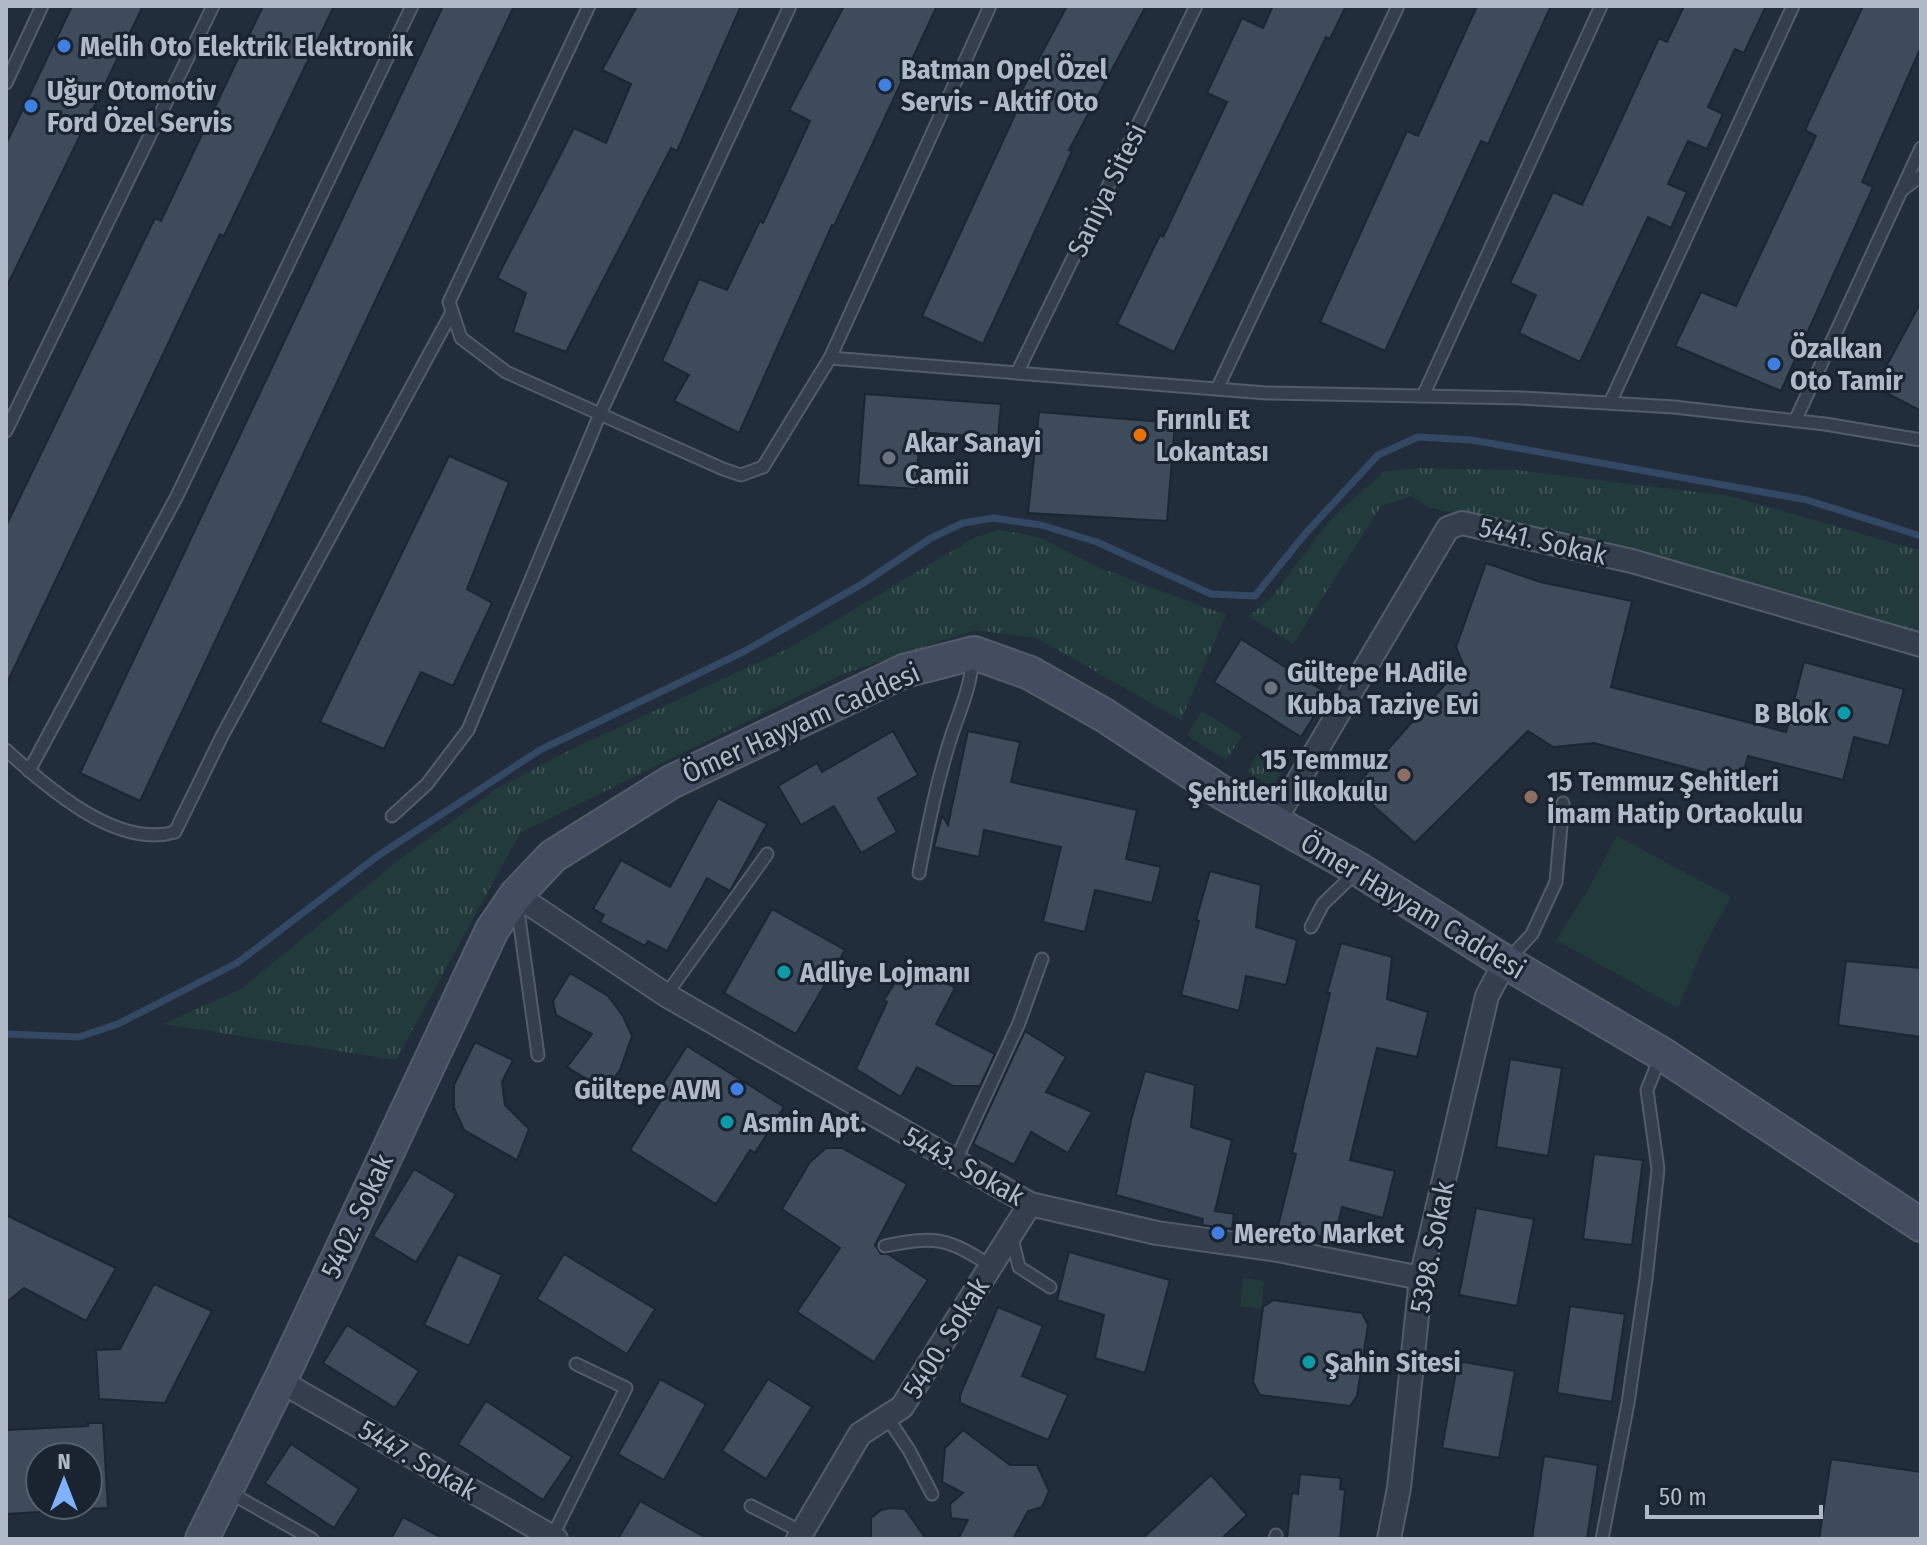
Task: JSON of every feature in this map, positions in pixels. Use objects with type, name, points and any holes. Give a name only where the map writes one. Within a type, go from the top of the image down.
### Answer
[{"type":"street","name":"5441. Sokak","points":[[1274,822],[1448,528],[1462,523],[1632,561],[1921,645]]},
{"type":"street","name":"Ömer Hayyam Caddesi","points":[[516,895],[553,856],[671,782],[904,671],[974,653],[1030,673],[1104,715],[1221,792],[1358,869],[1505,962],[1662,1054],[1921,1225]]},
{"type":"street","name":"5443. Sokak","points":[[516,895],[666,995],[1030,1204],[1157,1233],[1278,1250],[1421,1278]]},
{"type":"street","name":"5402. Sokak","points":[[202,1539],[280,1381],[492,930],[516,895]]},
{"type":"street","name":"5398. Sokak","points":[[1389,1539],[1399,1488],[1421,1278],[1487,996],[1505,962]]},
{"type":"street","name":"5400. Sokak","points":[[800,1536],[860,1434],[902,1407],[1012,1238],[1030,1204]]},
{"type":"street","name":"5447. Sokak","points":[[280,1381],[554,1538]]},
{"type":"lane","points":[[6,83],[42,6]]},
{"type":"lane","points":[[6,431],[213,6]]},
{"type":"lane","points":[[29,771],[177,496],[412,6]]},
{"type":"lane","points":[[589,6],[449,302],[452,312],[461,338],[506,372],[741,475],[763,467],[830,358],[990,6]]},
{"type":"lane","points":[[392,816],[427,784],[468,730],[600,414],[790,6]]},
{"type":"lane","name":"Saniya Sitesi","points":[[1017,373],[1196,6]]},
{"type":"lane","points":[[1217,389],[1398,6]]},
{"type":"lane","points":[[1423,396],[1601,6]]},
{"type":"lane","points":[[1610,403],[1793,6]]},
{"type":"lane","points":[[1795,421],[1921,148]]},
{"type":"lane","points":[[1902,190],[1921,176]]},
{"type":"lane","points":[[6,750],[50,790],[122,831],[162,836],[175,832],[222,736],[452,312]]},
{"type":"lane","points":[[830,358],[1266,393],[1610,403],[1795,421],[1921,440]]},
{"type":"lane","points":[[919,873],[931,807],[952,734],[971,683],[974,653]]},
{"type":"lane","points":[[1505,962],[1532,934],[1556,882],[1563,803]]},
{"type":"lane","points":[[666,995],[767,854]]},
{"type":"lane","points":[[1311,927],[1323,904],[1358,869]]},
{"type":"lane","points":[[516,895],[538,1055]]},
{"type":"lane","points":[[955,1162],[1019,1023],[1042,959]]},
{"type":"lane","points":[[1602,1539],[1628,1403],[1646,1279],[1658,1169],[1647,1090],[1662,1054]]},
{"type":"lane","points":[[885,1246],[924,1238],[944,1240],[991,1266]]},
{"type":"lane","points":[[1012,1238],[1019,1267],[1050,1287]]},
{"type":"lane","points":[[554,1538],[626,1388],[576,1364]]},
{"type":"lane","points":[[887,1417],[932,1494]]},
{"type":"lane","points":[[228,1487],[241,1499],[312,1539]]},
{"type":"lane","points":[[751,1506],[800,1536]]},
{"type":"green space","points":[[1418,468],[1516,470],[1730,496],[1921,551],[1921,635],[1685,566],[1428,507],[1412,496],[1381,506],[1293,644],[1249,616],[1271,598],[1331,519],[1385,471]]},
{"type":"green space","points":[[999,530],[1039,537],[1100,568],[1226,615],[1181,720],[1037,638],[975,630],[845,673],[520,833],[396,1060],[163,1024],[241,989],[395,863],[496,789],[570,750],[789,648],[976,537]]},
{"type":"green space","points":[[1202,711],[1242,736],[1226,760],[1187,735]]},
{"type":"green space","points":[[1261,748],[1287,763],[1273,787],[1247,772]]},
{"type":"green space","points":[[1617,836],[1731,897],[1703,948],[1678,1008],[1556,940]]},
{"type":"green space","points":[[1243,1278],[1264,1281],[1261,1309],[1240,1306]]},
{"type":"building","points":[[72,6],[143,6],[6,288],[6,144]]},
{"type":"building","points":[[263,6],[334,6],[224,236],[220,234],[6,685],[6,526],[155,218],[161,221]]},
{"type":"building","points":[[443,6],[514,6],[140,801],[80,773]]},
{"type":"building","points":[[637,6],[741,6],[677,151],[671,148],[566,352],[513,332],[526,293],[497,278],[574,128],[606,143],[631,84],[602,70]]},
{"type":"building","points":[[844,6],[937,6],[832,225],[739,433],[674,401],[689,375],[662,361],[699,279],[727,290],[760,221],[763,223],[810,121],[789,110]]},
{"type":"building","points":[[1067,6],[1146,6],[1069,150],[1072,151],[983,344],[922,316],[1019,106],[1015,103]]},
{"type":"building","points":[[1273,6],[1346,6],[1330,39],[1326,37],[1174,352],[1117,324],[1160,235],[1163,237],[1227,102],[1207,93],[1242,18],[1263,28]]},
{"type":"building","points":[[1477,6],[1551,6],[1488,144],[1481,141],[1385,351],[1320,322],[1407,131],[1418,136]]},
{"type":"building","points":[[1684,6],[1766,6],[1744,53],[1735,49],[1708,107],[1723,114],[1707,149],[1688,141],[1668,184],[1687,192],[1671,228],[1648,217],[1580,362],[1519,333],[1536,295],[1510,283],[1553,192],[1582,205],[1659,38],[1667,42]]},
{"type":"building","points":[[1863,6],[1921,6],[1921,47],[1862,182],[1873,187],[1781,391],[1675,346],[1701,292],[1736,306],[1816,136],[1805,130]]},
{"type":"building","points":[[1921,302],[1921,411],[1875,387]]},
{"type":"building","name":"Akar Sanayi Camii","points":[[865,394],[1001,404],[998,438],[920,432],[916,489],[858,485]]},
{"type":"building","points":[[1039,412],[1175,423],[1167,521],[1028,513]]},
{"type":"building","points":[[449,456],[509,482],[467,589],[492,603],[453,686],[421,672],[384,749],[320,722]]},
{"type":"building","points":[[1486,563],[1540,582],[1632,601],[1611,687],[1786,732],[1804,662],[1904,689],[1889,746],[1854,737],[1843,780],[1748,756],[1741,782],[1594,743],[1553,747],[1528,731],[1415,843],[1354,788],[1463,664],[1456,647]]},
{"type":"building","name":"Gültepe H.Adile Kubba Taziye Evi","points":[[1241,639],[1328,694],[1301,737],[1214,682]]},
{"type":"building","points":[[893,731],[918,775],[878,798],[897,832],[861,853],[834,806],[801,825],[778,786],[817,763],[822,772]]},
{"type":"building","points":[[968,731],[1020,742],[1011,782],[1137,810],[1126,859],[1161,867],[1152,903],[1095,890],[1085,932],[1043,922],[1061,847],[984,830],[979,857],[934,847],[942,815],[948,825]]},
{"type":"building","points":[[718,798],[767,824],[730,891],[707,878],[667,951],[648,941],[645,946],[600,922],[604,915],[593,909],[621,860],[670,887]]},
{"type":"building","points":[[1210,871],[1261,885],[1256,927],[1297,940],[1286,985],[1246,976],[1239,1011],[1181,995],[1199,921],[1196,920]]},
{"type":"building","name":"Adliye Lojmanı","points":[[772,909],[845,950],[796,1034],[724,993]]},
{"type":"building","points":[[1341,943],[1392,957],[1387,999],[1428,1012],[1417,1057],[1377,1048],[1350,1160],[1395,1171],[1383,1218],[1342,1207],[1334,1240],[1278,1226],[1330,993],[1327,993]]},
{"type":"building","points":[[909,960],[955,988],[936,1024],[995,1054],[980,1086],[953,1086],[917,1067],[901,1097],[856,1069],[887,1002],[884,1000]]},
{"type":"building","points":[[1846,961],[1921,968],[1921,1037],[1838,1025]]},
{"type":"building","points":[[570,973],[608,996],[623,1016],[632,1036],[620,1070],[605,1090],[567,1067],[592,1034],[556,1015],[553,1001]]},
{"type":"building","points":[[1025,1031],[1066,1057],[1046,1092],[1092,1112],[1068,1153],[1031,1132],[1014,1165],[973,1144]]},
{"type":"building","points":[[475,1042],[513,1060],[502,1082],[505,1105],[529,1129],[517,1160],[464,1130],[454,1108],[454,1085]]},
{"type":"building","name":"Asmin Apt.","points":[[687,1046],[784,1107],[755,1153],[750,1150],[716,1204],[630,1150],[665,1094],[659,1090]]},
{"type":"building","points":[[1510,1059],[1562,1068],[1548,1156],[1496,1147]]},
{"type":"building","points":[[1145,1071],[1195,1085],[1191,1127],[1232,1140],[1215,1211],[1234,1214],[1232,1229],[1202,1225],[1203,1219],[1116,1195],[1131,1120]]},
{"type":"building","points":[[826,1148],[842,1148],[907,1184],[875,1245],[881,1254],[888,1254],[928,1280],[874,1362],[797,1312],[840,1248],[782,1209],[810,1162]]},
{"type":"building","points":[[1594,1154],[1643,1160],[1632,1245],[1583,1239]]},
{"type":"building","points":[[414,1169],[456,1194],[416,1262],[373,1236]]},
{"type":"building","points":[[1476,1208],[1534,1219],[1517,1306],[1459,1295]]},
{"type":"building","points":[[6,1215],[116,1268],[86,1321],[24,1288],[6,1303]]},
{"type":"building","points":[[1069,1252],[1170,1280],[1145,1373],[1095,1358],[1104,1315],[1057,1300]]},
{"type":"building","points":[[458,1254],[502,1275],[469,1346],[424,1325]]},
{"type":"building","points":[[564,1254],[655,1309],[627,1354],[537,1299]]},
{"type":"building","points":[[154,1284],[212,1311],[165,1403],[99,1399],[96,1350],[120,1349]]},
{"type":"building","name":"Şahin Sitesi","points":[[1273,1300],[1362,1313],[1368,1325],[1357,1396],[1350,1406],[1260,1395],[1253,1382],[1263,1307]]},
{"type":"building","points":[[1570,1306],[1625,1314],[1612,1402],[1557,1393]]},
{"type":"building","points":[[998,1307],[1043,1326],[1022,1376],[1068,1395],[1048,1440],[960,1403],[960,1395]]},
{"type":"building","points":[[347,1325],[419,1371],[395,1408],[323,1363]]},
{"type":"building","points":[[1458,1361],[1515,1371],[1499,1458],[1442,1448]]},
{"type":"building","points":[[660,1379],[706,1404],[664,1480],[618,1454]]},
{"type":"building","points":[[768,1379],[812,1407],[766,1479],[722,1451]]},
{"type":"building","points":[[486,1401],[572,1457],[543,1500],[458,1444]]},
{"type":"building","points":[[88,1423],[103,1423],[108,1508],[104,1508],[104,1441],[24,1441],[24,1513],[6,1514],[6,1430],[88,1426]]},
{"type":"building","points":[[963,1430],[1010,1465],[1037,1465],[1049,1491],[1042,1507],[1028,1511],[1013,1539],[958,1539],[968,1520],[951,1518],[950,1504],[963,1493],[942,1482],[945,1448]]},
{"type":"building","points":[[291,1444],[359,1489],[334,1528],[265,1483]]},
{"type":"building","points":[[1544,1456],[1598,1465],[1587,1539],[1532,1539]]},
{"type":"building","points":[[1831,1459],[1921,1472],[1921,1539],[1819,1539]]},
{"type":"building","points":[[1300,1474],[1341,1478],[1340,1489],[1345,1490],[1340,1539],[1287,1539],[1292,1493],[1298,1494]]},
{"type":"building","points":[[1211,1475],[1247,1515],[1221,1539],[1142,1539]]},
{"type":"building","points":[[640,1501],[708,1539],[618,1539]]},
{"type":"building","points":[[905,1509],[926,1539],[871,1539],[871,1518],[881,1510]]},
{"type":"building","points":[[403,1517],[444,1539],[391,1539]]},
{"type":"waterway","points":[[6,1034],[79,1037],[118,1024],[237,963],[379,855],[540,750],[743,652],[862,584],[931,538],[963,523],[993,518],[1041,525],[1097,542],[1211,594],[1255,596],[1305,534],[1378,455],[1418,437],[1472,440],[1807,500],[1921,536]]},
{"type":"place","name":"Melih Oto Elektrik Elektronik","points":[[64,46]]},
{"type":"place","name":"Batman Opel Özel Servis - Aktif Oto","points":[[885,85]]},
{"type":"place","name":"Uğur Otomotiv Ford Özel Servis","points":[[31,106]]},
{"type":"place","name":"Özalkan Oto Tamir","points":[[1774,364]]},
{"type":"place","name":"Fırınlı Et Lokantası","points":[[1140,435]]},
{"type":"place","name":"Akar Sanayi Camii","points":[[889,458]]},
{"type":"place","name":"Gültepe H.Adile Kubba Taziye Evi","points":[[1271,688]]},
{"type":"place","name":"B Blok","points":[[1844,713]]},
{"type":"place","name":"15 Temmuz Şehitleri İlkokulu","points":[[1404,775]]},
{"type":"place","name":"15 Temmuz Şehitleri İmam Hatip Ortaokulu","points":[[1531,797]]},
{"type":"place","name":"Adliye Lojmanı","points":[[784,972]]},
{"type":"place","name":"Gültepe AVM","points":[[737,1089]]},
{"type":"place","name":"Asmin Apt.","points":[[727,1122]]},
{"type":"place","name":"Mereto Market","points":[[1218,1233]]},
{"type":"place","name":"Şahin Sitesi","points":[[1309,1362]]}]
